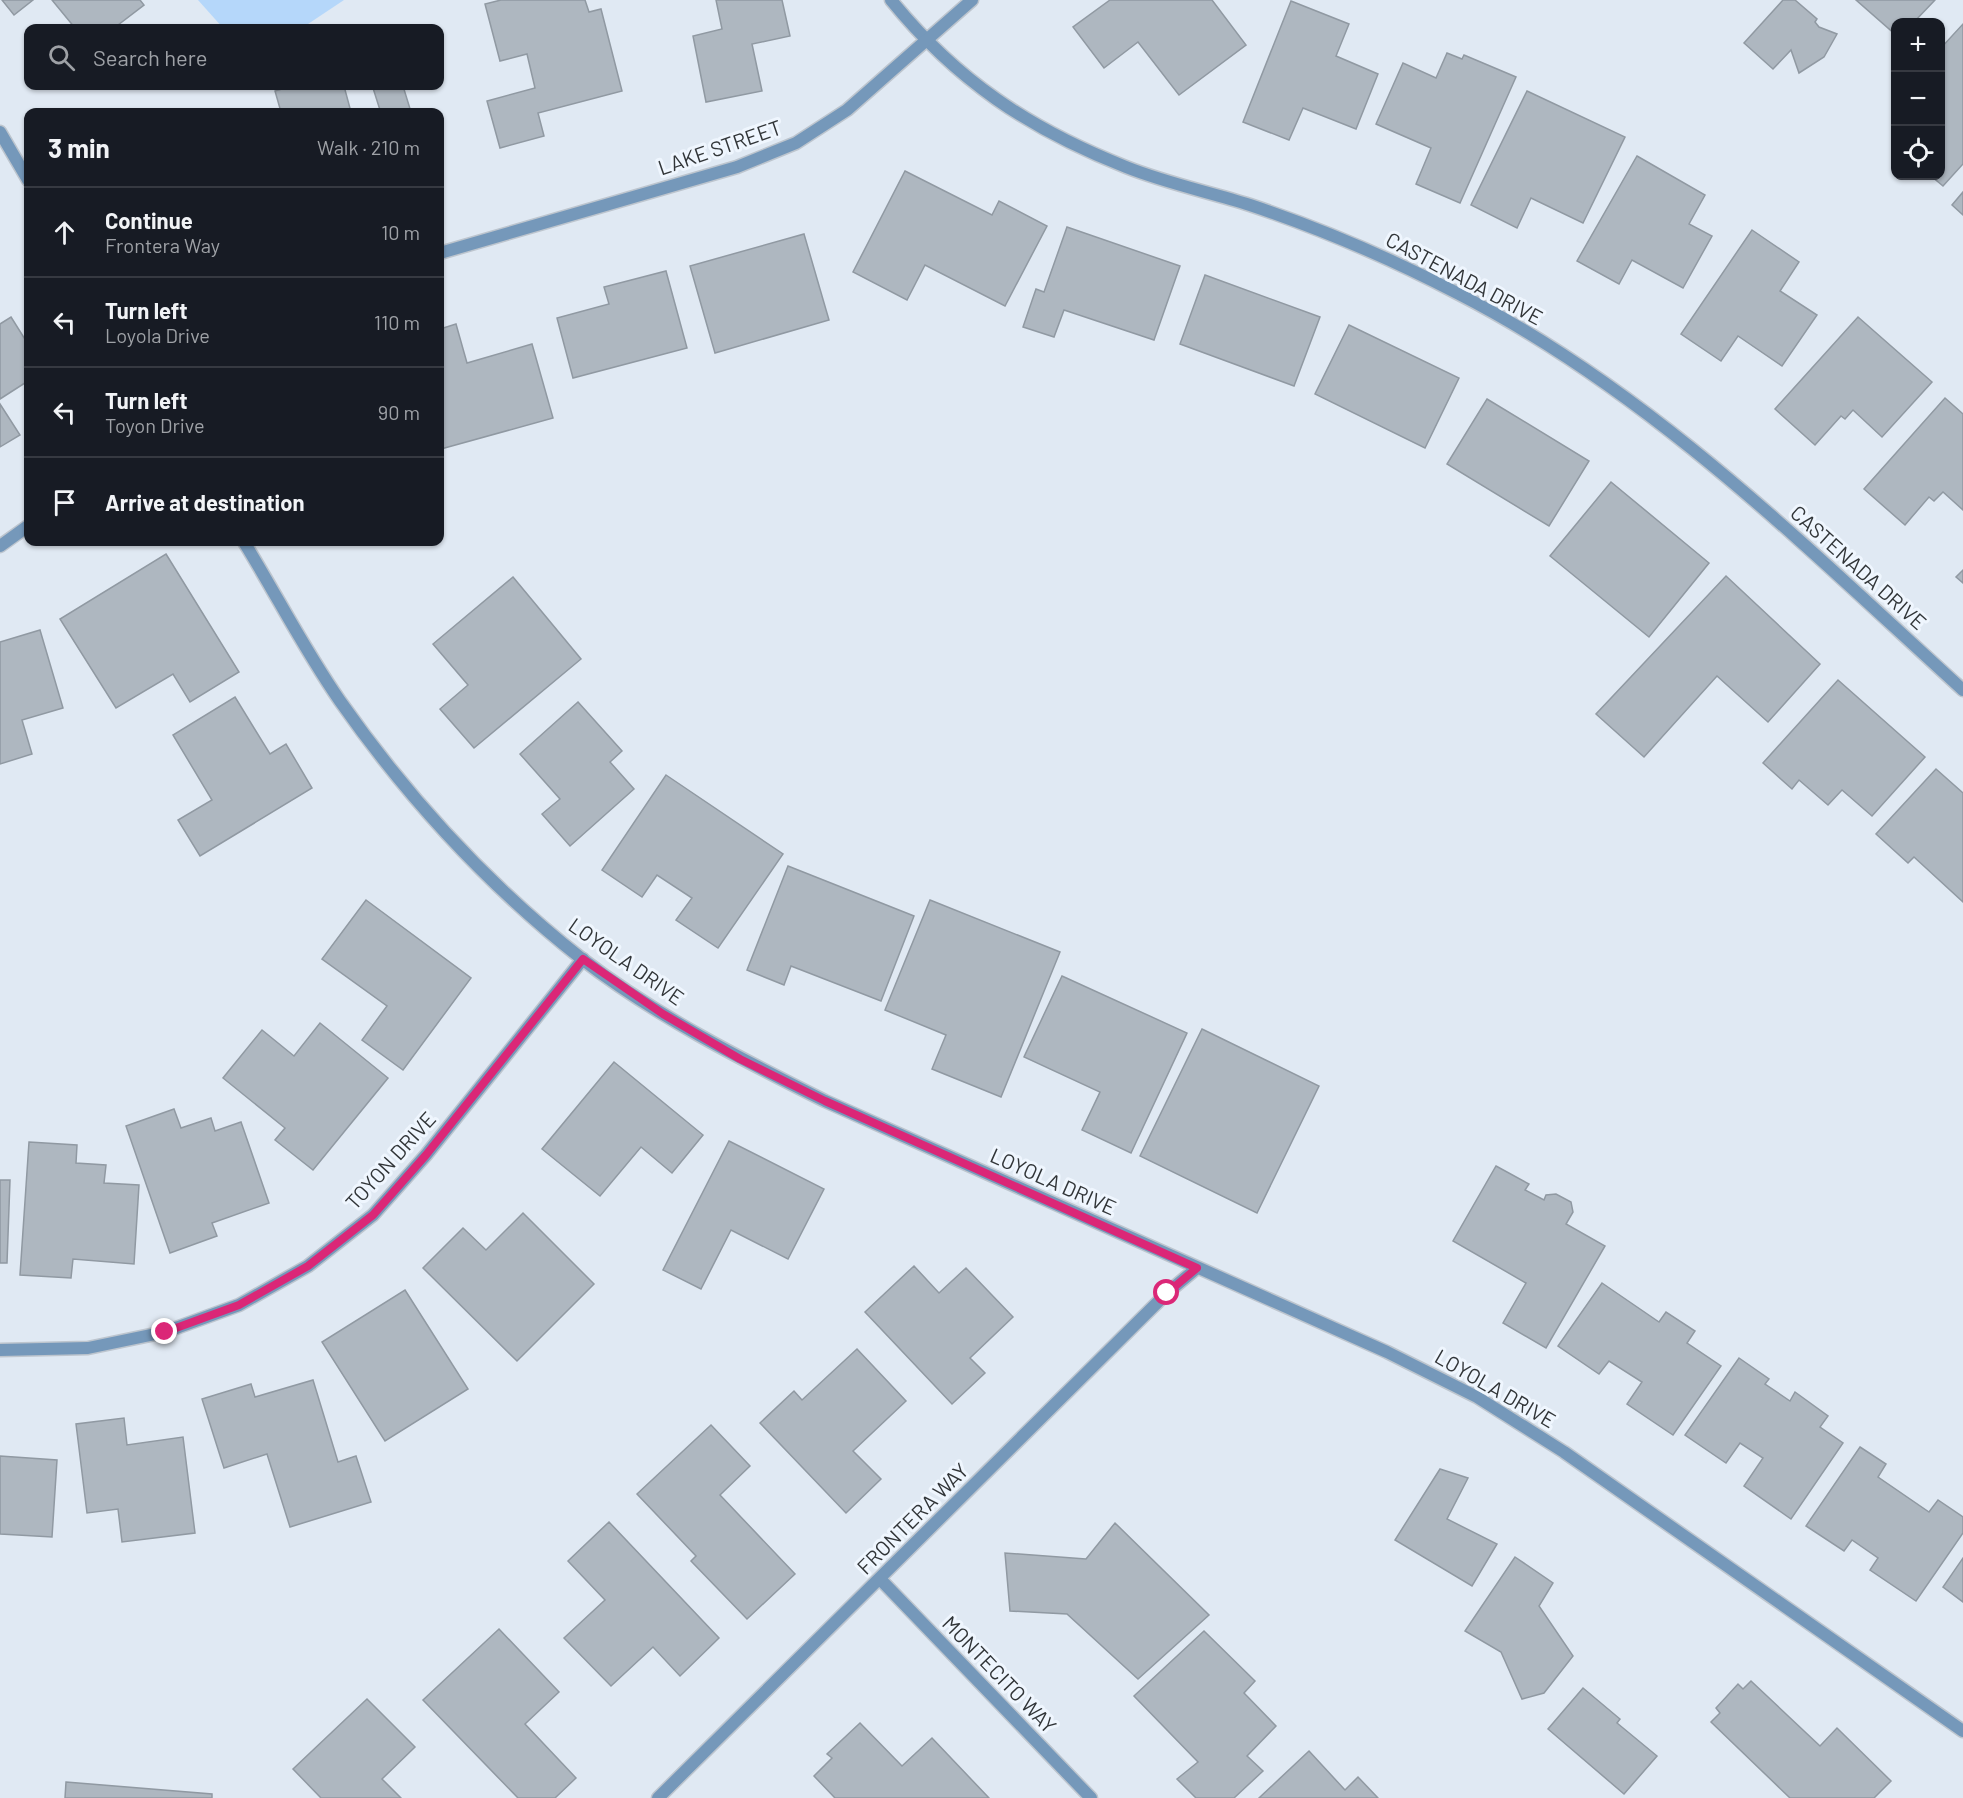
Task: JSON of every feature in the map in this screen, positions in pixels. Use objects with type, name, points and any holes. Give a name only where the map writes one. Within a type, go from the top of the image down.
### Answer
[{"type":"street","name":"CASTENADA DRIVE","points":[[891,0],[925,42],[979,88],[1051,133],[1127,168],[1252,206],[1360,246],[1462,295],[1569,359],[1664,424],[1748,494],[1963,690]]},
{"type":"street","name":"LAKE STREET","points":[[444,252],[737,167],[796,144],[848,110],[972,0]]},
{"type":"street","points":[[0,132],[24,173]]},
{"type":"street","points":[[0,546],[24,529]]},
{"type":"street","name":"LOYOLA DRIVE","points":[[246,546],[339,699],[386,764],[442,829],[507,895],[583,959],[663,1014],[740,1059],[825,1101],[1387,1352],[1477,1397],[1564,1452],[1963,1731]]},
{"type":"street","name":"TOYON DRIVE","points":[[0,1350],[88,1348],[165,1332],[239,1305],[308,1266],[373,1215],[426,1155],[583,959]]},
{"type":"street","name":"FRONTERA WAY","points":[[658,1798],[1167,1293],[1197,1268]]},
{"type":"street","name":"MONTECITO WAY","points":[[880,1579],[1091,1798]]},
{"type":"shaded area","points":[[198,0],[344,0],[308,24],[219,24]]},
{"type":"building","points":[[2,0],[33,0],[14,15]]},
{"type":"building","points":[[52,0],[140,0],[144,5],[119,24],[72,24]]},
{"type":"building","points":[[501,0],[585,0],[589,12],[601,9],[622,91],[538,113],[544,136],[500,148],[487,101],[535,88],[527,54],[500,61],[485,4]]},
{"type":"building","points":[[716,0],[782,0],[790,36],[752,44],[762,91],[706,102],[693,36],[722,29]]},
{"type":"building","points":[[1110,0],[1212,0],[1246,45],[1179,95],[1138,42],[1104,68],[1073,27]]},
{"type":"building","points":[[1783,0],[1795,0],[1817,19],[1815,22],[1819,27],[1837,34],[1824,57],[1799,73],[1791,50],[1773,69],[1744,43]]},
{"type":"building","points":[[1856,0],[1935,0],[1918,18],[1891,18],[1891,31]]},
{"type":"building","points":[[1291,1],[1349,24],[1336,56],[1378,74],[1356,129],[1303,108],[1289,140],[1243,122]]},
{"type":"building","points":[[1963,24],[1963,164],[1943,186],[1936,180],[1945,180],[1945,44]]},
{"type":"building","points":[[1447,53],[1462,59],[1464,55],[1516,77],[1460,203],[1416,184],[1431,148],[1376,124],[1403,63],[1436,78]]},
{"type":"building","points":[[345,90],[350,108],[280,108],[275,91]]},
{"type":"building","points":[[374,90],[404,90],[410,108],[379,108]]},
{"type":"building","points":[[1527,91],[1625,137],[1583,223],[1531,198],[1517,228],[1471,205]]},
{"type":"building","points":[[1637,156],[1705,195],[1689,224],[1712,236],[1683,288],[1632,260],[1619,284],[1577,261]]},
{"type":"building","points":[[905,171],[992,215],[999,201],[1047,226],[1005,306],[925,265],[907,300],[853,272]]},
{"type":"building","points":[[1963,192],[1963,215],[1952,205]]},
{"type":"building","points":[[1067,227],[1180,266],[1154,340],[1064,310],[1054,337],[1023,327],[1036,289],[1044,292]]},
{"type":"building","points":[[1752,230],[1799,262],[1780,291],[1817,315],[1782,366],[1738,336],[1721,361],[1681,334]]},
{"type":"building","points":[[804,234],[829,320],[715,353],[690,266]]},
{"type":"building","points":[[666,271],[687,348],[573,378],[557,318],[609,304],[604,287]]},
{"type":"building","points":[[1205,275],[1320,317],[1294,386],[1180,344]]},
{"type":"building","points":[[11,317],[24,338],[24,384],[0,399],[0,324]]},
{"type":"building","points":[[1858,317],[1932,382],[1882,437],[1853,410],[1845,419],[1841,416],[1815,445],[1775,409]]},
{"type":"building","points":[[456,324],[467,363],[532,344],[553,418],[444,448],[444,328]]},
{"type":"building","points":[[1349,325],[1459,378],[1425,448],[1315,394]]},
{"type":"building","points":[[1945,398],[1963,414],[1963,510],[1943,492],[1934,501],[1929,497],[1905,525],[1864,489]]},
{"type":"building","points":[[1487,399],[1589,461],[1549,526],[1447,464]]},
{"type":"building","points":[[0,404],[20,435],[0,447]]},
{"type":"building","points":[[1611,482],[1709,563],[1649,637],[1550,556]]},
{"type":"building","points":[[166,554],[239,672],[190,702],[173,674],[116,708],[60,619]]},
{"type":"building","points":[[1963,570],[1963,583],[1956,577]]},
{"type":"building","points":[[1726,576],[1820,664],[1768,722],[1717,676],[1644,757],[1596,714]]},
{"type":"building","points":[[513,577],[581,659],[474,748],[440,709],[468,685],[433,644]]},
{"type":"building","points":[[40,630],[63,708],[22,720],[32,754],[0,764],[0,642]]},
{"type":"building","points":[[1838,680],[1925,757],[1872,816],[1842,790],[1828,805],[1799,780],[1792,789],[1763,763]]},
{"type":"building","points":[[235,697],[270,754],[286,744],[312,788],[200,856],[178,820],[212,800],[173,735]]},
{"type":"building","points":[[578,702],[622,751],[610,762],[634,789],[570,846],[542,814],[560,799],[520,754]]},
{"type":"building","points":[[1936,769],[1963,793],[1963,902],[1914,857],[1908,863],[1876,834]]},
{"type":"building","points":[[666,775],[783,854],[718,948],[676,920],[692,898],[657,875],[642,897],[602,870]]},
{"type":"building","points":[[788,866],[914,916],[881,1001],[791,966],[784,985],[747,970]]},
{"type":"building","points":[[366,900],[471,978],[403,1070],[362,1040],[387,1006],[322,959]]},
{"type":"building","points":[[930,900],[1060,952],[1001,1097],[932,1069],[946,1035],[885,1010]]},
{"type":"building","points":[[1062,976],[1187,1033],[1131,1153],[1082,1130],[1100,1092],[1024,1057]]},
{"type":"building","points":[[320,1023],[388,1078],[313,1170],[275,1140],[285,1128],[223,1078],[262,1030],[294,1056]]},
{"type":"building","points":[[1202,1029],[1319,1086],[1257,1213],[1140,1156]]},
{"type":"building","points":[[614,1062],[703,1135],[672,1173],[641,1147],[600,1196],[542,1149]]},
{"type":"building","points":[[174,1109],[181,1128],[211,1118],[215,1131],[241,1122],[269,1203],[212,1223],[217,1236],[170,1253],[126,1126]]},
{"type":"building","points":[[729,1141],[824,1189],[788,1259],[731,1230],[701,1289],[663,1270]]},
{"type":"building","points":[[29,1142],[77,1145],[76,1163],[106,1165],[104,1183],[139,1185],[134,1264],[73,1259],[71,1278],[20,1275]]},
{"type":"building","points":[[1496,1166],[1529,1184],[1525,1190],[1544,1200],[1546,1195],[1556,1194],[1571,1202],[1573,1212],[1566,1224],[1605,1246],[1546,1348],[1503,1323],[1526,1283],[1453,1241]]},
{"type":"building","points":[[0,1180],[10,1180],[7,1263],[0,1263]]},
{"type":"building","points":[[523,1213],[594,1284],[517,1361],[423,1268],[463,1228],[486,1250]]},
{"type":"building","points":[[914,1266],[939,1293],[966,1268],[1013,1317],[970,1358],[985,1373],[952,1404],[865,1312]]},
{"type":"building","points":[[1602,1283],[1659,1322],[1666,1312],[1695,1331],[1687,1343],[1721,1366],[1673,1435],[1627,1404],[1642,1382],[1609,1361],[1599,1374],[1558,1346]]},
{"type":"building","points":[[405,1290],[468,1389],[385,1441],[322,1342]]},
{"type":"building","points":[[857,1349],[906,1401],[853,1451],[881,1479],[846,1513],[760,1423],[794,1391],[802,1400]]},
{"type":"building","points":[[1739,1358],[1769,1379],[1765,1384],[1790,1401],[1795,1392],[1828,1416],[1820,1427],[1843,1443],[1791,1519],[1744,1486],[1763,1458],[1740,1443],[1726,1463],[1685,1435]]},
{"type":"building","points":[[313,1380],[338,1462],[356,1456],[371,1502],[290,1527],[267,1454],[224,1468],[202,1399],[251,1384],[255,1397]]},
{"type":"building","points":[[124,1418],[127,1445],[183,1437],[195,1533],[122,1542],[118,1509],[87,1513],[76,1424]]},
{"type":"building","points":[[711,1425],[750,1466],[720,1495],[795,1574],[747,1619],[691,1561],[696,1556],[637,1494]]},
{"type":"building","points":[[1860,1447],[1886,1464],[1878,1477],[1929,1512],[1938,1500],[1963,1517],[1963,1533],[1916,1601],[1870,1570],[1878,1558],[1852,1540],[1844,1551],[1806,1526]]},
{"type":"building","points":[[0,1456],[57,1460],[52,1537],[0,1534]]},
{"type":"building","points":[[1440,1469],[1468,1478],[1447,1519],[1497,1544],[1472,1586],[1395,1540]]},
{"type":"building","points":[[609,1522],[719,1638],[680,1676],[653,1647],[611,1686],[564,1638],[605,1600],[568,1561]]},
{"type":"building","points":[[1115,1523],[1209,1615],[1138,1679],[1067,1614],[1010,1611],[1005,1553],[1086,1559]]},
{"type":"building","points":[[1515,1557],[1553,1583],[1539,1606],[1573,1656],[1544,1693],[1522,1699],[1501,1652],[1465,1631]]},
{"type":"building","points":[[1963,1558],[1963,1602],[1943,1587]]},
{"type":"building","points":[[499,1629],[559,1692],[525,1724],[576,1778],[555,1798],[518,1798],[423,1700]]},
{"type":"building","points":[[1204,1631],[1255,1681],[1244,1693],[1276,1726],[1247,1756],[1263,1771],[1234,1798],[1196,1798],[1177,1779],[1198,1762],[1134,1696]]},
{"type":"building","points":[[1751,1681],[1820,1746],[1837,1728],[1891,1781],[1874,1798],[1790,1798],[1711,1722],[1720,1713],[1716,1708],[1738,1684],[1743,1689]]},
{"type":"building","points":[[1583,1688],[1620,1719],[1617,1723],[1657,1756],[1624,1794],[1548,1729]]},
{"type":"building","points":[[367,1699],[415,1747],[382,1779],[401,1798],[321,1798],[293,1769]]},
{"type":"building","points":[[860,1723],[902,1766],[932,1738],[989,1798],[835,1798],[814,1776],[832,1758],[827,1754]]},
{"type":"building","points":[[1309,1751],[1345,1790],[1358,1777],[1378,1798],[1259,1798]]},
{"type":"building","points":[[66,1782],[212,1794],[212,1798],[65,1798]]},
{"type":"route","points":[[165,1332],[239,1305],[308,1266],[373,1215],[426,1155],[583,959],[663,1014],[740,1059],[825,1101],[1197,1268],[1167,1293]]}]
